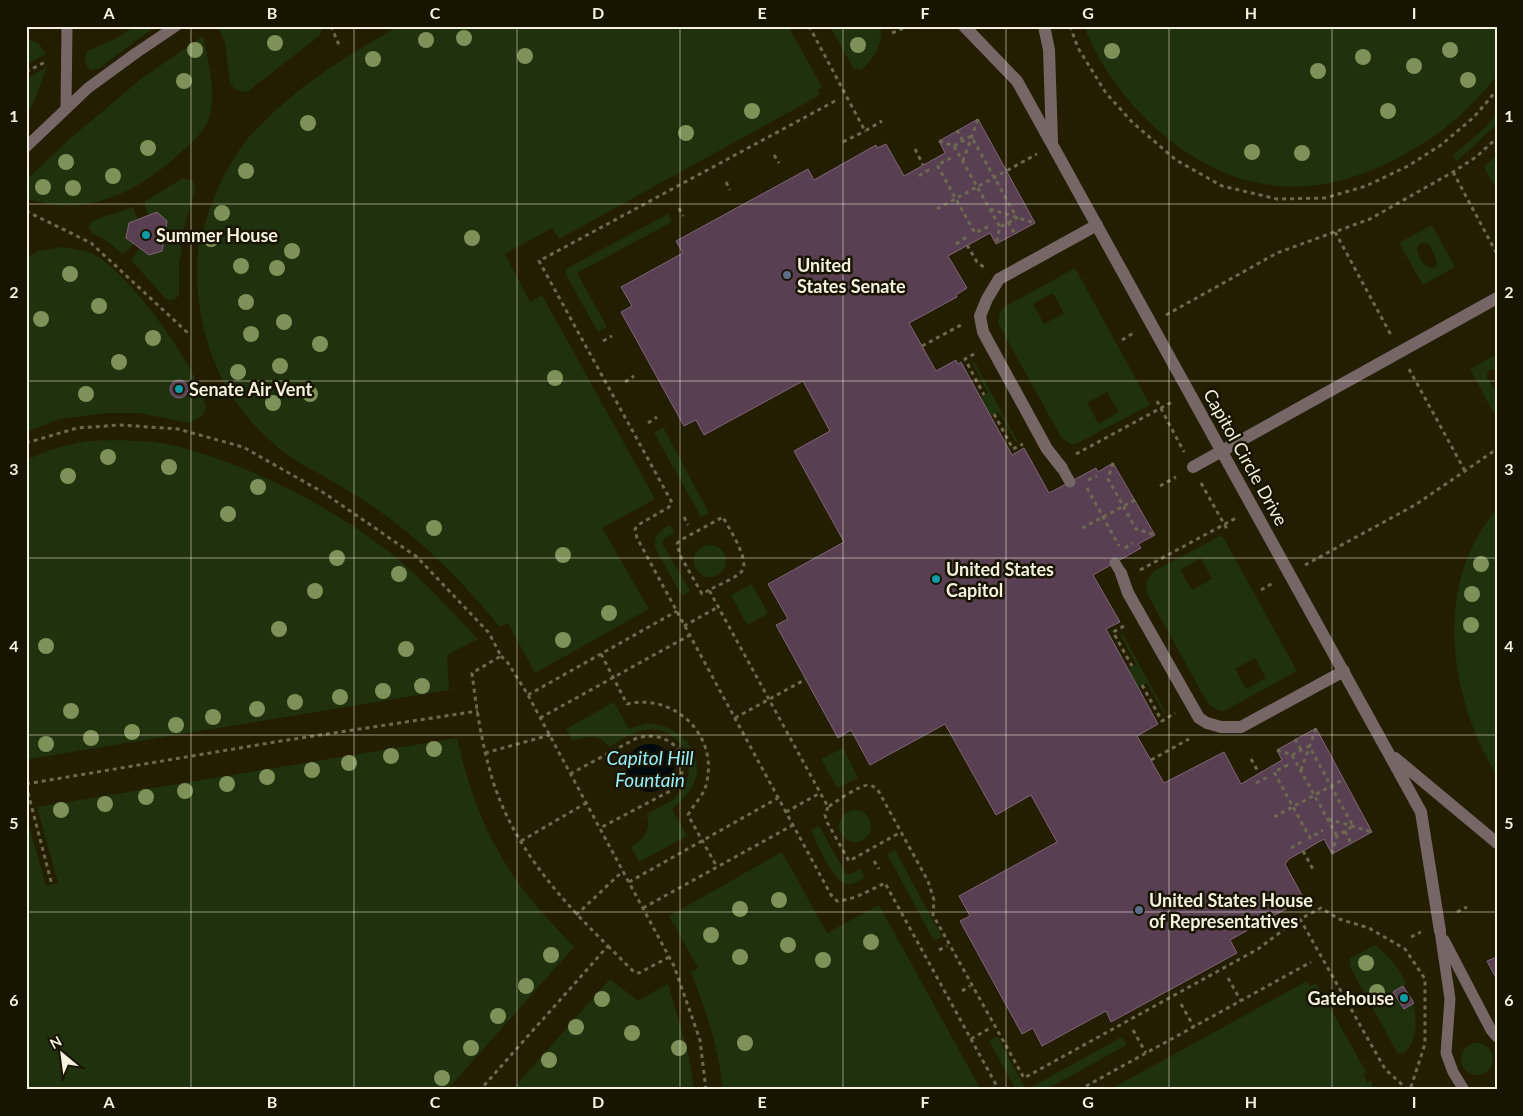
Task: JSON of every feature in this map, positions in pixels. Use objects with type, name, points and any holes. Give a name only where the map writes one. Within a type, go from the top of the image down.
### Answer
[{"type":"street","name":"Capitol Circle Drive","points":[[964,26],[1017,81],[1421,812],[1440,931]]},
{"type":"street","points":[[1044,26],[1048,50],[1053,145]]},
{"type":"street","points":[[1060,466],[1047,449],[983,332],[980,316],[987,299],[999,279],[1097,225]]},
{"type":"street","points":[[1192,468],[1497,298]]},
{"type":"street","points":[[1119,572],[1128,594],[1199,718],[1207,723],[1221,727],[1242,727],[1344,671]]},
{"type":"street","points":[[1389,753],[1497,843]]},
{"type":"lane","points":[[66,108],[67,26]]},
{"type":"lane","points":[[26,147],[88,88],[176,26]]},
{"type":"lane","points":[[1060,466],[1070,482]]},
{"type":"lane","name":"Capitol Circle Drive","points":[[1440,931],[1491,1030],[1497,1037]]},
{"type":"lane","name":"Capitol Circle Drive","points":[[1440,931],[1450,999],[1446,1053],[1453,1072],[1464,1090]]},
{"type":"path","points":[[331,26],[339,45]]},
{"type":"path","points":[[809,26],[865,131]]},
{"type":"path","points":[[892,34],[909,26]]},
{"type":"path","points":[[1070,26],[1078,48],[1106,93],[1132,122],[1176,160],[1222,186],[1277,199],[1325,198],[1366,186],[1408,166],[1441,145],[1474,117],[1497,90]]},
{"type":"path","points":[[26,72],[47,61]]},
{"type":"path","points":[[835,101],[539,261],[672,503],[669,507],[641,522],[635,529],[637,538],[831,895],[837,901],[859,896],[885,883],[999,1090]]},
{"type":"path","points":[[963,161],[978,119]]},
{"type":"path","points":[[843,142],[882,121]]},
{"type":"path","points":[[957,130],[963,141]]},
{"type":"path","points":[[954,146],[972,136]]},
{"type":"path","points":[[972,136],[1017,218]]},
{"type":"path","points":[[1122,340],[1277,253],[1370,220],[1453,172],[1476,157],[1497,138]]},
{"type":"path","points":[[939,141],[954,146],[1000,227],[996,244]]},
{"type":"path","points":[[937,209],[1053,145]]},
{"type":"path","points":[[915,149],[923,164]]},
{"type":"path","points":[[774,155],[779,163]]},
{"type":"path","points":[[951,158],[937,165],[975,233],[989,226]]},
{"type":"path","points":[[919,176],[930,169]]},
{"type":"path","points":[[1453,172],[1497,254]]},
{"type":"path","points":[[726,182],[730,190]]},
{"type":"path","points":[[679,208],[683,216]]},
{"type":"path","points":[[990,209],[1035,223]]},
{"type":"path","points":[[26,211],[91,243],[188,333]]},
{"type":"path","points":[[1000,227],[1017,218]]},
{"type":"path","points":[[1008,222],[1015,234]]},
{"type":"path","points":[[956,244],[968,236]]},
{"type":"path","points":[[968,245],[977,262],[999,279]]},
{"type":"path","points":[[922,346],[961,325]]},
{"type":"path","points":[[603,341],[612,336]]},
{"type":"path","points":[[977,352],[965,359],[984,395]]},
{"type":"path","points":[[625,382],[634,376]]},
{"type":"path","points":[[1060,466],[1190,392]]},
{"type":"path","points":[[994,414],[1013,449],[1027,442]]},
{"type":"path","points":[[648,423],[657,417]]},
{"type":"path","points":[[26,443],[77,428],[120,424],[178,430],[243,447],[324,493],[417,557],[489,633],[501,656],[508,663],[528,695],[550,735],[669,957],[700,1040],[706,1090]]},
{"type":"path","points":[[1260,590],[1415,505],[1496,450]]},
{"type":"path","points":[[1114,463],[1108,479],[1136,529],[1155,535]]},
{"type":"path","points":[[1097,476],[1084,483],[1122,550],[1133,543]]},
{"type":"path","points":[[1082,528],[1135,500]]},
{"type":"path","points":[[1119,572],[1254,508]]},
{"type":"path","points":[[684,517],[688,525]]},
{"type":"path","points":[[723,517],[742,553],[744,564],[741,572],[708,590],[702,594],[680,556],[677,544],[679,541],[723,517]]},
{"type":"path","points":[[708,590],[828,807]]},
{"type":"path","points":[[684,626],[718,607]]},
{"type":"path","points":[[528,695],[677,611]]},
{"type":"path","points":[[1127,624],[1113,632],[1132,666]]},
{"type":"path","points":[[540,718],[690,635]]},
{"type":"path","points":[[601,654],[627,704],[650,701],[673,709],[690,722],[703,742],[708,755],[707,782],[699,799],[688,815],[717,867]]},
{"type":"path","points":[[501,656],[472,673],[485,753],[490,772],[502,806],[521,841],[549,883],[576,915],[634,972],[639,973],[669,957]]},
{"type":"path","points":[[735,718],[806,679]]},
{"type":"path","points":[[1142,685],[1162,721],[1175,714]]},
{"type":"path","points":[[52,885],[26,784],[281,741],[478,711]]},
{"type":"path","points":[[1301,770],[1316,728]]},
{"type":"path","points":[[485,753],[550,735]]},
{"type":"path","points":[[570,774],[646,735],[662,736],[678,750],[682,760],[682,771],[679,782],[672,790],[600,828]]},
{"type":"path","points":[[1150,760],[1189,738]]},
{"type":"path","points":[[1295,739],[1301,750]]},
{"type":"path","points":[[1292,755],[1310,746]]},
{"type":"path","points":[[1310,746],[1354,826]]},
{"type":"path","points":[[1277,750],[1292,755],[1337,836]]},
{"type":"path","points":[[1251,758],[1259,773]]},
{"type":"path","points":[[1288,765],[1274,772],[1292,807],[1310,838],[1323,830]]},
{"type":"path","points":[[1256,783],[1268,777]]},
{"type":"path","points":[[1274,817],[1344,779]]},
{"type":"path","points":[[901,832],[849,861],[826,822],[825,815],[828,807],[861,787],[871,785],[879,792],[928,881],[934,900],[933,914],[1024,1078],[1258,949],[1290,925]]},
{"type":"path","points":[[786,812],[820,793]]},
{"type":"path","points":[[629,882],[778,798]]},
{"type":"path","points":[[521,841],[586,803]]},
{"type":"path","points":[[1328,819],[1372,832]]},
{"type":"path","points":[[643,908],[793,825]]},
{"type":"path","points":[[1332,854],[1337,836],[1354,826]]},
{"type":"path","points":[[1345,831],[1351,843]]},
{"type":"path","points":[[1291,848],[1303,841]]},
{"type":"path","points":[[1303,851],[1314,871]]},
{"type":"path","points":[[874,861],[879,869]]},
{"type":"path","points":[[576,915],[623,871]]},
{"type":"path","points":[[1321,908],[1339,919],[1369,928],[1405,949],[1425,979],[1425,1044],[1409,1090],[1384,1069],[1300,919],[1321,908]]},
{"type":"path","points":[[480,1090],[608,946]]},
{"type":"path","points":[[939,950],[947,946]]},
{"type":"path","points":[[1079,1090],[1311,962]]},
{"type":"path","points":[[1228,978],[1241,1001]]},
{"type":"path","points":[[962,991],[970,986]]},
{"type":"path","points":[[1181,1004],[1194,1027]]},
{"type":"path","points":[[970,1039],[992,1027]]},
{"type":"path","points":[[1133,1030],[1146,1053]]},
{"type":"green space","points":[[136,26],[156,26],[98,69],[91,70],[87,66],[87,51],[115,39]]},
{"type":"green space","points":[[218,26],[320,26],[322,29],[319,36],[247,92],[234,88],[230,83],[225,43]]},
{"type":"green space","points":[[399,26],[788,26],[822,87],[817,90],[820,95],[559,239],[552,228],[505,254],[530,302],[542,295],[655,499],[602,528],[649,609],[535,673],[508,623],[500,627],[460,582],[417,540],[370,504],[285,453],[255,426],[232,397],[222,378],[213,358],[201,316],[197,272],[198,246],[215,196],[238,152],[252,134],[311,81]]},
{"type":"green space","points":[[830,26],[880,26],[881,39],[876,52],[859,71],[858,68],[854,70]]},
{"type":"green space","points":[[1084,26],[1497,26],[1497,71],[1495,78],[1488,87],[1454,121],[1422,144],[1386,164],[1350,178],[1314,185],[1280,186],[1246,180],[1212,167],[1179,147],[1147,120],[1119,88],[1096,52]]},
{"type":"green space","points":[[203,36],[211,80],[212,103],[207,123],[187,147],[163,168],[145,180],[127,191],[108,198],[88,204],[68,205],[47,204],[26,198],[26,180],[72,137],[141,79]]},
{"type":"green space","points":[[29,40],[38,43],[46,54],[26,65],[26,42]]},
{"type":"green space","points":[[47,67],[34,102],[26,116],[26,79]]},
{"type":"green space","points":[[1497,114],[1497,124],[1457,161],[1453,155],[1485,128]]},
{"type":"green space","points":[[1497,155],[1497,191],[1484,167]]},
{"type":"green space","points":[[183,178],[193,181],[195,191],[183,232],[180,234],[165,232],[164,241],[178,242],[182,249],[179,262],[179,295],[168,300],[131,260],[140,248],[134,244],[123,254],[101,237],[93,234],[88,227],[92,221],[133,207],[137,219],[148,215],[144,202]]},
{"type":"green space","points":[[668,214],[672,222],[577,273],[607,327],[598,332],[565,271],[569,267]]},
{"type":"green space","points":[[1432,225],[1455,267],[1423,285],[1399,243]],"holes":[[[1422,242],[1430,246],[1437,265],[1434,268],[1426,266],[1419,255],[1417,247]]]},
{"type":"green space","points":[[62,247],[93,254],[108,264],[142,300],[160,322],[190,369],[206,407],[202,416],[189,423],[139,413],[107,413],[60,419],[26,432],[26,258],[38,251]]},
{"type":"green space","points":[[1075,268],[1150,405],[1076,444],[1070,444],[1061,437],[998,323],[1000,312],[1004,307]],"holes":[[[1053,293],[1064,313],[1044,324],[1033,304]],[[1107,392],[1119,412],[1099,424],[1087,403]]]},
{"type":"green space","points":[[1497,354],[1497,369],[1490,370],[1487,373],[1487,378],[1497,393],[1497,410],[1493,412],[1470,369]]},
{"type":"green space","points":[[974,361],[1018,442],[1016,443],[999,412],[990,416],[980,397],[988,393],[972,363]]},
{"type":"green space","points":[[663,427],[709,513],[701,517],[654,433]]},
{"type":"green space","points":[[85,441],[156,442],[189,449],[262,476],[327,510],[388,551],[423,582],[478,639],[447,655],[449,690],[29,759],[26,746],[26,460],[50,450]]},
{"type":"green space","points":[[1497,509],[1497,776],[1481,745],[1468,712],[1459,677],[1455,641],[1456,606],[1463,571],[1476,539]]},
{"type":"green space","points":[[670,525],[675,532],[664,539],[662,543],[690,591],[682,596],[655,545],[657,534]]},
{"type":"green space","points":[[1222,535],[1297,671],[1224,711],[1208,704],[1148,595],[1147,581],[1156,570]],"holes":[[[1201,558],[1212,579],[1192,590],[1180,570]],[[1255,658],[1266,678],[1246,689],[1235,669]]]},
{"type":"green space","points":[[710,545],[721,550],[726,561],[721,572],[710,577],[699,572],[694,561],[699,550]]},
{"type":"green space","points":[[752,584],[768,614],[747,625],[731,595]]},
{"type":"green space","points":[[1122,633],[1166,713],[1164,714],[1147,683],[1138,687],[1128,669],[1136,664],[1120,634]]},
{"type":"green space","points":[[614,702],[629,729],[644,724],[654,724],[672,730],[688,743],[696,760],[697,770],[692,787],[685,797],[672,809],[687,836],[639,862],[631,847],[646,834],[648,825],[647,814],[667,804],[677,796],[684,787],[689,767],[683,747],[667,733],[657,730],[638,732],[610,747],[601,739],[593,737],[573,741],[566,729]]},
{"type":"green space","points":[[457,738],[477,805],[499,853],[523,889],[574,947],[447,1090],[26,1090],[26,815],[46,886],[58,883],[37,807]]},
{"type":"green space","points":[[843,748],[858,778],[837,788],[821,759]]},
{"type":"green space","points":[[855,810],[866,815],[871,826],[866,837],[855,842],[844,837],[839,826],[844,815]]},
{"type":"green space","points":[[819,826],[846,874],[851,874],[860,869],[865,877],[856,882],[846,884],[835,876],[811,830]]},
{"type":"green space","points":[[895,850],[942,937],[934,941],[887,854]]},
{"type":"green space","points":[[782,852],[827,933],[879,905],[981,1090],[723,1090],[711,1030],[691,972],[698,968],[669,916]]},
{"type":"green space","points":[[1375,945],[1393,962],[1406,984],[1394,992],[1404,1009],[1414,1003],[1416,1024],[1414,1038],[1402,1054],[1401,1052],[1398,1054],[1349,965],[1351,963],[1349,959]]},
{"type":"green space","points":[[610,979],[638,1001],[668,984],[689,1057],[694,1090],[512,1090]]},
{"type":"green space","points":[[1307,981],[1310,986],[1316,983],[1366,1072],[1363,1074],[1367,1082],[1371,1081],[1374,1090],[1109,1090]]},
{"type":"green space","points":[[997,1036],[1026,1090],[1016,1090],[989,1041]]},
{"type":"green space","points":[[1122,1037],[1127,1045],[1045,1090],[1026,1090]]},
{"type":"green space","points":[[1477,1043],[1489,1047],[1493,1059],[1489,1071],[1477,1075],[1465,1071],[1461,1059],[1465,1047]]},
{"type":"water","name":"Capitol Hill Fountain","points":[[645,744],[655,744],[664,748],[670,754],[673,759],[673,777],[664,788],[655,792],[645,792],[636,788],[630,782],[626,773],[626,763],[630,754],[636,748]]},
{"type":"building","name":"United States Capitol","points":[[978,119],[1035,223],[996,244],[990,233],[948,256],[967,288],[956,295],[957,297],[909,323],[936,371],[956,360],[958,364],[961,362],[1012,455],[1024,448],[1049,493],[1096,468],[1098,472],[1113,463],[1155,535],[1138,544],[1141,548],[1093,575],[1120,622],[1106,629],[1158,724],[1137,736],[1164,783],[1224,752],[1241,784],[1282,760],[1277,750],[1316,728],[1372,832],[1332,854],[1324,839],[1289,859],[1285,864],[1304,899],[1230,940],[1237,953],[1111,1022],[1106,1011],[1042,1046],[1033,1028],[1022,1034],[960,921],[970,916],[959,896],[1057,842],[1031,795],[996,815],[945,724],[870,765],[851,730],[838,738],[776,625],[788,619],[768,584],[844,542],[794,451],[830,431],[803,381],[704,435],[696,420],[684,426],[621,312],[632,306],[621,287],[683,253],[676,241],[808,169],[814,180],[876,145],[877,148],[886,144],[904,176],[945,153],[939,141]]},
{"type":"building","name":"Summer House","points":[[157,212],[167,221],[164,241],[162,251],[149,255],[126,238],[129,223]]},
{"type":"building","name":"Senate Air Vent","points":[[179,380],[185,383],[188,389],[185,395],[179,398],[173,395],[170,389],[173,383]]},
{"type":"building","points":[[1497,957],[1497,980],[1487,961]]},
{"type":"building","name":"Gatehouse","points":[[1403,986],[1414,1003],[1404,1009],[1393,992]]},
{"type":"place","name":"Summer House","points":[[146,235]]},
{"type":"place","name":"United States Senate","points":[[787,275]]},
{"type":"place","name":"Senate Air Vent","points":[[179,389]]},
{"type":"place","name":"United States Capitol","points":[[936,579]]},
{"type":"place","name":"United States House of Representatives","points":[[1139,910]]},
{"type":"place","name":"Gatehouse","points":[[1404,998]]}]
